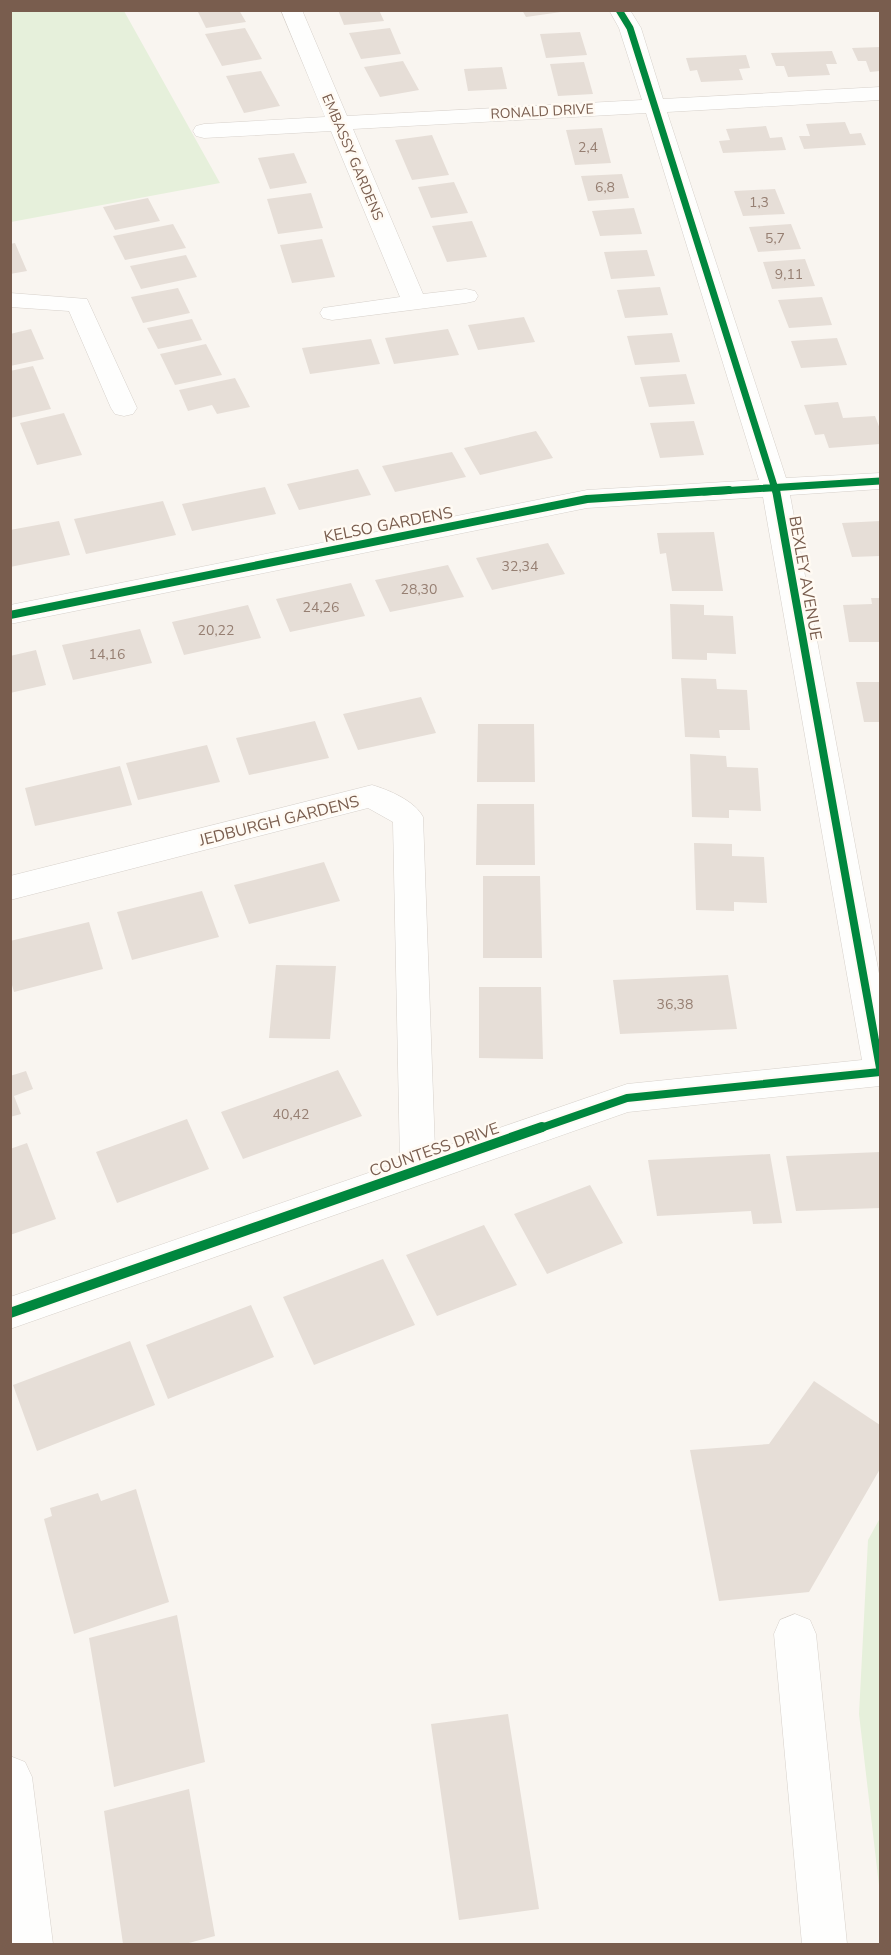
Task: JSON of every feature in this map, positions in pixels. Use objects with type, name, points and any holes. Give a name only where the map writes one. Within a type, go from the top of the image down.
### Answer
[{"type":"street","name":"EMBASSY GARDENS","points":[[291,10],[415,303]]},
{"type":"street","name":"BEXLEY AVENUE","points":[[619,10],[630,28],[775,487],[880,1070]]},
{"type":"street","name":"RONALD DRIVE","points":[[204,131],[880,93]]},
{"type":"street","points":[[332,313],[466,296]]},
{"type":"street","points":[[10,300],[78,304],[124,408]]},
{"type":"street","name":"KELSO GARDENS","points":[[10,615],[588,499],[880,481]]},
{"type":"street","name":"JEDBURGH GARDENS","points":[[10,888],[372,796],[408,817],[418,1171]]},
{"type":"street","name":"COUNTESS DRIVE","points":[[10,1313],[627,1098],[880,1070]]},
{"type":"street","points":[[795,1634],[825,1944]]},
{"type":"street","points":[[10,1777],[31,1944]]},
{"type":"green space","points":[[11,10],[124,11],[220,183],[11,222]]},
{"type":"green space","points":[[880,1518],[880,1894],[859,1714],[868,1540]]},
{"type":"building","points":[[197,10],[239,10],[246,22],[206,28]]},
{"type":"building","points":[[338,10],[379,10],[384,21],[344,25]]},
{"type":"building","points":[[522,10],[561,10],[561,12],[526,17]]},
{"type":"building","points":[[245,28],[262,59],[222,66],[205,34]]},
{"type":"building","points":[[390,28],[401,54],[361,59],[349,33]]},
{"type":"building","points":[[580,32],[587,55],[546,58],[540,34]]},
{"type":"building","points":[[880,47],[880,71],[870,72],[866,61],[858,61],[852,48]]},
{"type":"building","points":[[832,51],[837,64],[826,64],[830,75],[788,77],[784,66],[776,66],[771,53]]},
{"type":"building","points":[[746,55],[750,68],[739,69],[743,80],[701,82],[697,70],[690,71],[686,58]]},
{"type":"building","points":[[403,61],[419,90],[380,97],[364,67]]},
{"type":"building","points":[[584,62],[593,94],[558,96],[550,64]]},
{"type":"building","points":[[502,67],[507,89],[468,91],[464,69]]},
{"type":"building","points":[[261,71],[280,106],[244,113],[226,76]]},
{"type":"building","points":[[845,122],[850,134],[861,133],[866,145],[804,149],[799,136],[810,136],[806,124]]},
{"type":"building","points":[[766,126],[770,138],[782,137],[786,150],[723,153],[719,141],[730,140],[726,129]]},
{"type":"building","points":[[602,128],[611,163],[575,165],[566,130]]},
{"type":"building","points":[[432,135],[449,175],[412,180],[395,140]]},
{"type":"building","points":[[294,153],[307,183],[270,189],[258,158]]},
{"type":"building","points":[[622,174],[629,198],[588,201],[581,176]]},
{"type":"building","points":[[454,182],[468,213],[431,218],[418,187]]},
{"type":"building","points":[[775,189],[785,214],[743,216],[734,191]]},
{"type":"building","points":[[311,193],[323,228],[278,234],[267,199]]},
{"type":"building","points":[[148,198],[160,221],[115,230],[103,207]]},
{"type":"building","points":[[634,208],[642,234],[600,236],[592,211]]},
{"type":"building","points":[[472,221],[487,257],[447,262],[432,226]]},
{"type":"building","points":[[173,224],[186,248],[125,260],[113,236]]},
{"type":"building","points":[[791,224],[801,249],[758,252],[749,227]]},
{"type":"building","points":[[322,239],[335,277],[292,283],[280,245]]},
{"type":"building","points":[[15,243],[27,271],[10,274],[10,244]]},
{"type":"building","points":[[647,250],[655,276],[611,279],[604,252]]},
{"type":"building","points":[[186,255],[197,277],[141,289],[130,266]]},
{"type":"building","points":[[805,259],[815,286],[772,289],[763,262]]},
{"type":"building","points":[[660,287],[668,315],[625,318],[617,290]]},
{"type":"building","points":[[178,288],[190,313],[143,323],[131,297]]},
{"type":"building","points":[[822,297],[832,325],[789,328],[778,300]]},
{"type":"building","points":[[524,317],[535,342],[478,350],[468,325]]},
{"type":"building","points":[[192,319],[202,340],[158,349],[147,328]]},
{"type":"building","points":[[31,329],[44,359],[10,366],[10,334]]},
{"type":"building","points":[[448,329],[459,355],[394,364],[385,338]]},
{"type":"building","points":[[672,333],[680,362],[635,365],[627,336]]},
{"type":"building","points":[[837,338],[847,365],[801,368],[791,341]]},
{"type":"building","points":[[371,339],[380,364],[310,374],[302,348]]},
{"type":"building","points":[[206,344],[222,375],[175,385],[160,354]]},
{"type":"building","points":[[33,366],[51,409],[10,418],[10,371]]},
{"type":"building","points":[[686,374],[695,404],[649,407],[640,377]]},
{"type":"building","points":[[235,378],[250,407],[217,414],[212,405],[188,411],[179,390]]},
{"type":"building","points":[[838,402],[843,418],[875,416],[880,429],[880,444],[829,448],[824,434],[815,435],[804,405]]},
{"type":"building","points":[[64,413],[82,455],[37,465],[20,423]]},
{"type":"building","points":[[694,421],[704,455],[660,458],[650,423]]},
{"type":"building","points":[[536,431],[553,458],[480,475],[464,448]]},
{"type":"building","points":[[452,452],[466,477],[395,492],[382,466]]},
{"type":"building","points":[[358,469],[371,495],[299,510],[287,484]]},
{"type":"building","points":[[265,487],[276,514],[192,531],[182,504]]},
{"type":"building","points":[[163,501],[176,535],[86,554],[74,519]]},
{"type":"building","points":[[59,521],[70,555],[10,567],[10,530]]},
{"type":"building","points":[[880,521],[880,556],[852,557],[842,523]]},
{"type":"building","points":[[714,532],[723,591],[672,591],[666,553],[660,554],[657,533]]},
{"type":"building","points":[[548,543],[565,574],[492,590],[476,558]]},
{"type":"building","points":[[448,565],[464,597],[390,612],[375,580]]},
{"type":"building","points":[[351,583],[365,616],[290,632],[276,599]]},
{"type":"building","points":[[871,598],[880,598],[880,642],[849,642],[843,605],[872,604]]},
{"type":"building","points":[[670,604],[704,605],[704,615],[733,616],[736,654],[707,653],[707,660],[672,659]]},
{"type":"building","points":[[248,605],[261,638],[184,655],[172,622]]},
{"type":"building","points":[[140,629],[152,663],[73,680],[62,645]]},
{"type":"building","points":[[36,650],[46,685],[10,693],[10,656]]},
{"type":"building","points":[[681,678],[716,679],[717,689],[747,690],[750,730],[719,730],[720,738],[685,737]]},
{"type":"building","points":[[856,682],[880,682],[880,722],[864,722]]},
{"type":"building","points":[[421,697],[436,733],[358,750],[343,714]]},
{"type":"building","points":[[315,721],[329,758],[249,775],[236,738]]},
{"type":"building","points":[[478,724],[534,724],[535,782],[477,782]]},
{"type":"building","points":[[207,745],[220,782],[138,800],[126,763]]},
{"type":"building","points":[[690,754],[726,756],[727,767],[758,768],[761,811],[729,810],[729,818],[692,817]]},
{"type":"building","points":[[120,766],[132,805],[35,826],[25,788]]},
{"type":"building","points":[[477,804],[534,804],[535,865],[476,865]]},
{"type":"building","points":[[694,843],[732,844],[732,856],[764,857],[767,903],[734,902],[734,911],[696,910]]},
{"type":"building","points":[[324,862],[340,901],[249,924],[234,885]]},
{"type":"building","points":[[483,876],[540,876],[542,958],[483,958]]},
{"type":"building","points":[[202,891],[219,937],[132,960],[117,912]]},
{"type":"building","points":[[89,922],[103,969],[14,992],[10,978],[10,941]]},
{"type":"building","points":[[276,965],[336,966],[330,1039],[269,1038]]},
{"type":"building","points":[[728,975],[737,1029],[620,1034],[613,980]]},
{"type":"building","points":[[479,987],[541,987],[543,1059],[479,1058]]},
{"type":"building","points":[[338,1070],[362,1116],[243,1159],[221,1112]]},
{"type":"building","points":[[26,1071],[33,1089],[14,1096],[21,1114],[10,1117],[10,1076]]},
{"type":"building","points":[[187,1119],[209,1169],[117,1203],[96,1152]]},
{"type":"building","points":[[27,1143],[56,1219],[10,1235],[10,1149]]},
{"type":"building","points":[[880,1152],[880,1208],[796,1211],[786,1156]]},
{"type":"building","points":[[770,1154],[782,1223],[753,1224],[751,1211],[657,1216],[648,1160]]},
{"type":"building","points":[[590,1185],[623,1243],[547,1274],[514,1214]]},
{"type":"building","points":[[484,1225],[517,1285],[437,1316],[406,1255]]},
{"type":"building","points":[[383,1259],[415,1325],[314,1365],[283,1297]]},
{"type":"building","points":[[251,1305],[274,1357],[168,1399],[146,1345]]},
{"type":"building","points":[[130,1341],[155,1405],[37,1451],[13,1385]]},
{"type":"building","points":[[814,1381],[880,1425],[880,1469],[809,1592],[719,1601],[690,1450],[769,1444]]},
{"type":"building","points":[[136,1489],[169,1602],[74,1634],[44,1519],[52,1516],[50,1508],[98,1493],[101,1501]]},
{"type":"building","points":[[177,1615],[205,1762],[114,1787],[89,1638]]},
{"type":"building","points":[[508,1714],[539,1909],[459,1920],[431,1724]]},
{"type":"building","points":[[189,1789],[215,1936],[185,1944],[123,1944],[104,1811]]},
{"type":"cycle path","points":[[619,10],[630,28],[775,487],[880,1068]]},
{"type":"cycle path","points":[[10,615],[587,499],[880,481]]},
{"type":"cycle path","points":[[10,1313],[627,1098],[880,1072]]}]
